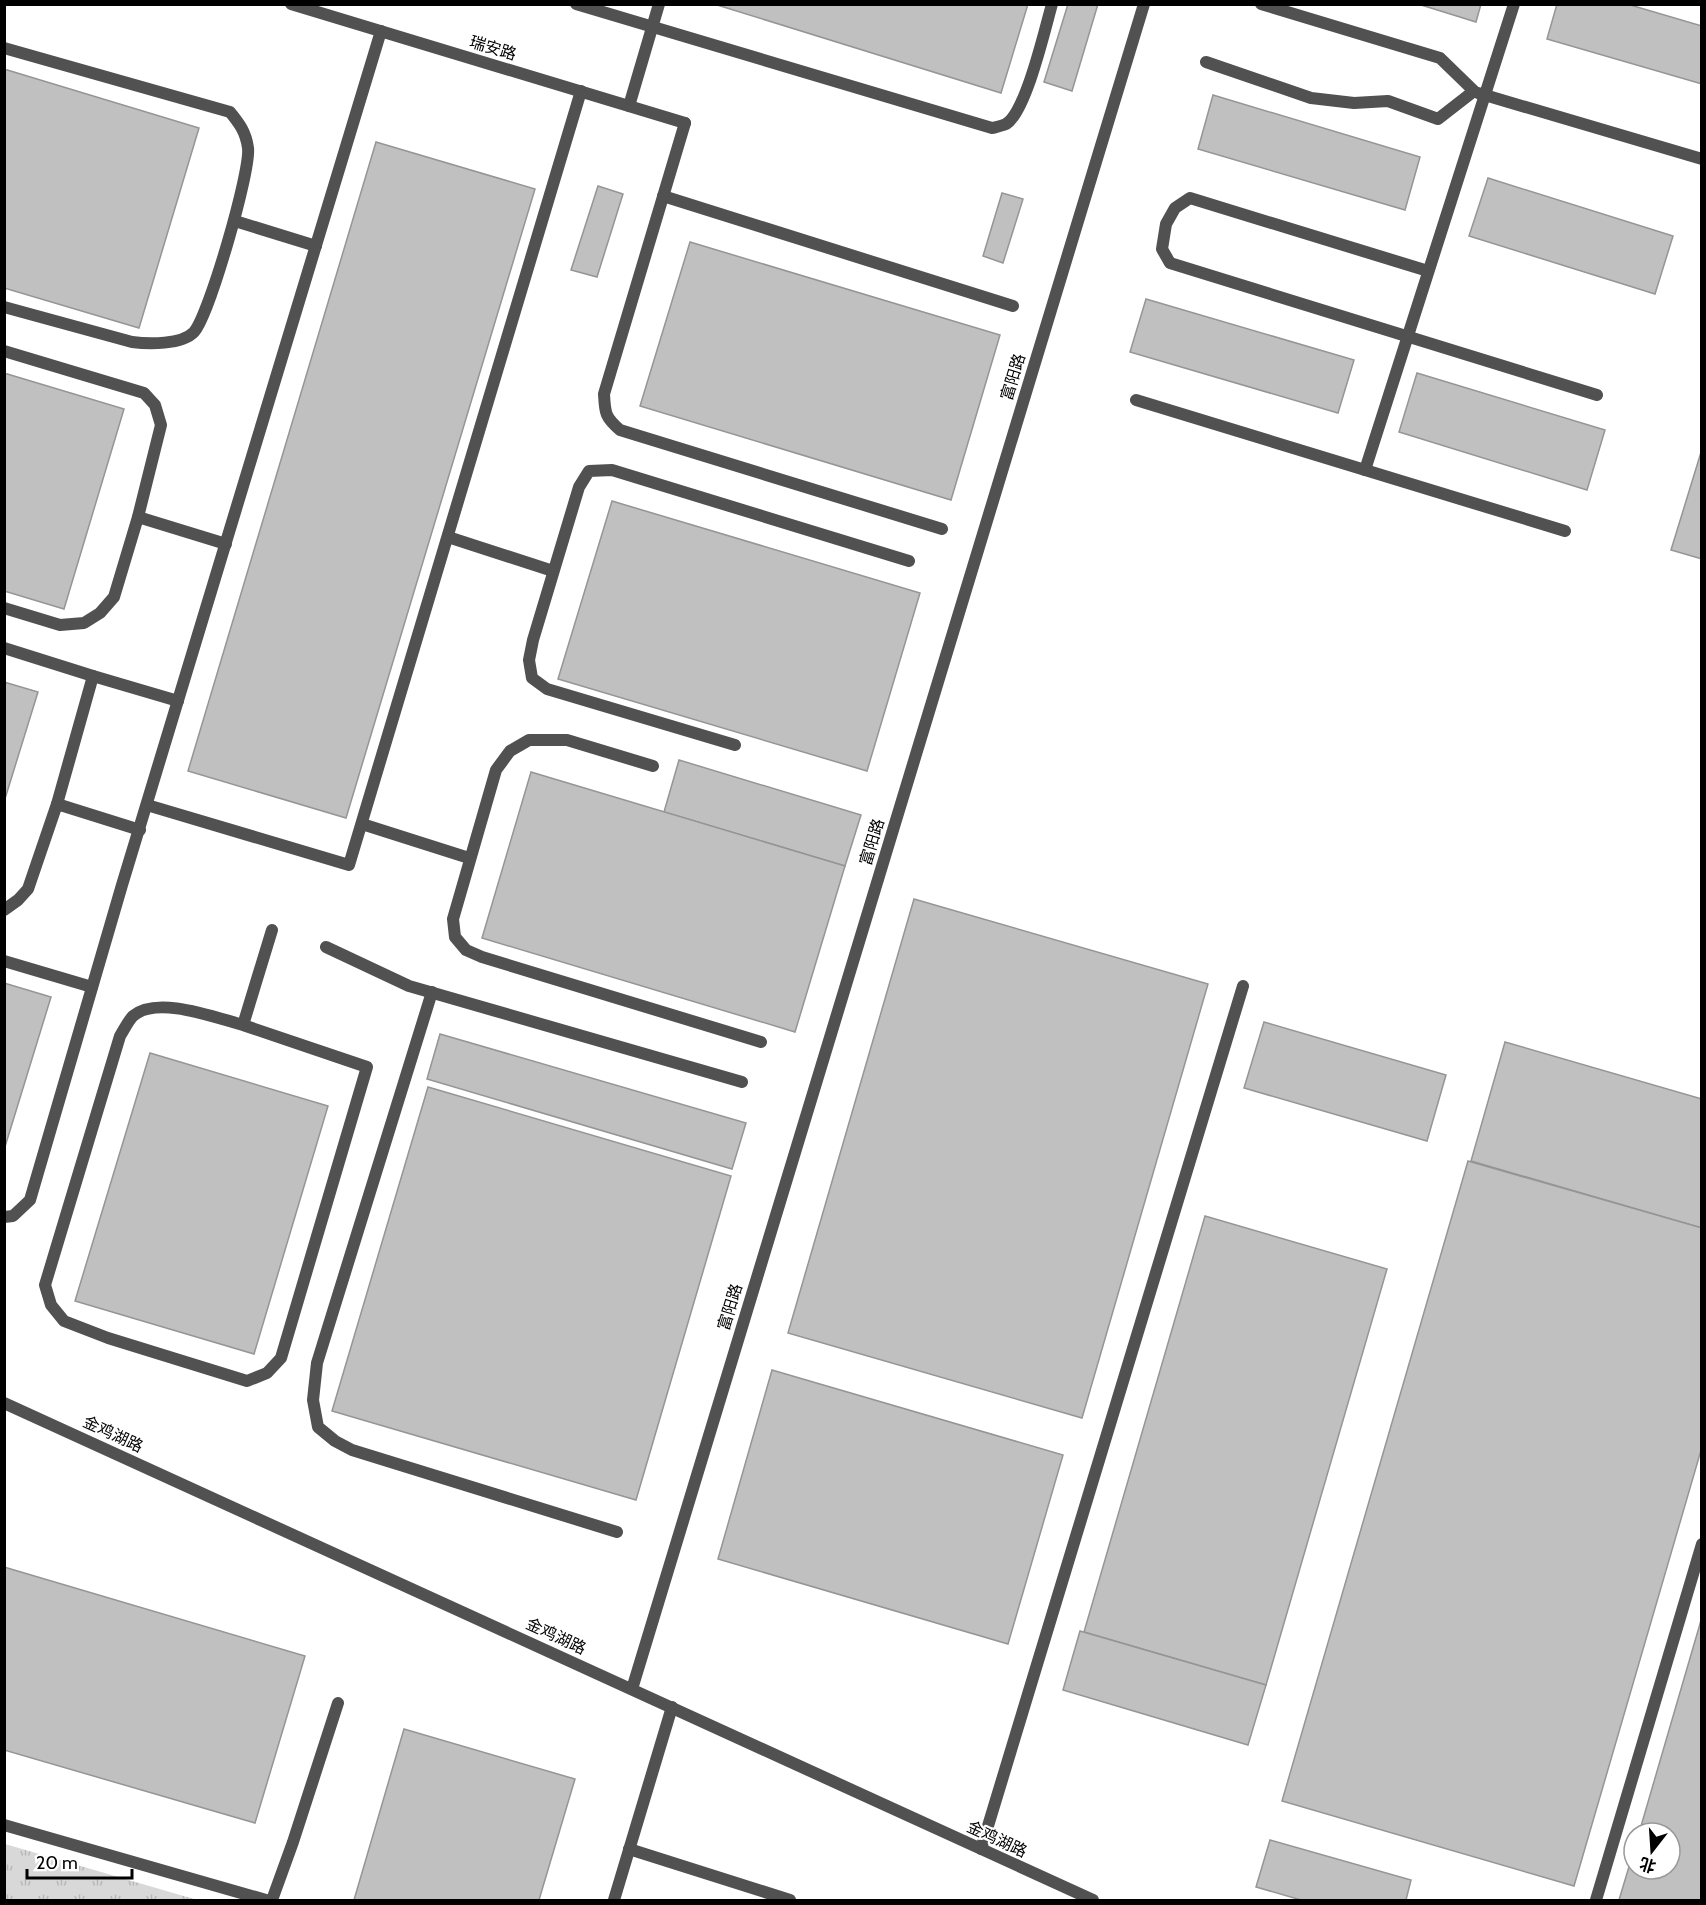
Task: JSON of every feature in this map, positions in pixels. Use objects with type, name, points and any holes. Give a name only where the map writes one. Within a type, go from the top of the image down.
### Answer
[{"type":"street","name":"瑞安路","points":[[291,4],[685,123],[663,196]]},
{"type":"street","points":[[576,4],[992,128],[1007,123],[1018,111],[1052,4]]},
{"type":"street","points":[[629,105],[659,4]]},
{"type":"street","name":"富阳路","points":[[632,1689],[1143,4]]},
{"type":"street","points":[[1261,4],[1440,58],[1479,93],[1701,159]]},
{"type":"street","points":[[1365,470],[1428,271],[1479,93],[1514,4]]},
{"type":"street","points":[[4,1216],[13,1216],[30,1200],[92,987],[381,31]]},
{"type":"street","points":[[4,48],[230,112],[243,128],[249,150],[235,221],[204,311],[193,333],[177,340],[152,344],[132,342],[4,307]]},
{"type":"street","points":[[1206,62],[1311,98],[1354,103],[1388,102],[1438,119],[1479,93]]},
{"type":"street","points":[[147,805],[349,866],[581,91]]},
{"type":"street","points":[[942,529],[620,430],[608,420],[604,409],[604,394],[663,196],[1013,306]]},
{"type":"street","points":[[1428,271],[1190,198],[1175,208],[1166,224],[1162,249],[1170,263],[1597,395]]},
{"type":"street","points":[[235,221],[316,246]]},
{"type":"street","points":[[4,351],[144,393],[155,405],[161,425],[138,517],[114,597],[100,613],[84,623],[60,625],[4,608]]},
{"type":"street","points":[[1136,400],[1565,531]]},
{"type":"street","points":[[735,745],[547,689],[532,678],[529,660],[553,571],[579,487],[589,471],[612,470],[909,561]]},
{"type":"street","points":[[138,517],[226,544]]},
{"type":"street","points":[[448,537],[553,571]]},
{"type":"street","points":[[4,648],[178,701]]},
{"type":"street","points":[[4,910],[28,889],[57,804],[93,676]]},
{"type":"street","points":[[653,766],[567,740],[529,740],[510,751],[496,770],[469,858],[453,919],[455,937],[466,950],[482,957],[761,1042]]},
{"type":"street","points":[[57,804],[140,830]]},
{"type":"street","points":[[362,824],[469,858]]},
{"type":"street","points":[[243,1025],[272,930]]},
{"type":"street","points":[[326,947],[409,986],[742,1082]]},
{"type":"street","points":[[4,961],[92,987]]},
{"type":"street","points":[[981,1850],[1243,986]]},
{"type":"street","points":[[432,992],[317,1363],[313,1400],[318,1427],[352,1450],[617,1532]]},
{"type":"street","points":[[154,1008],[179,1009],[243,1025],[367,1067],[281,1358],[267,1373],[247,1381],[108,1338],[64,1321],[51,1305],[45,1285],[120,1036],[134,1016],[154,1008]]},
{"type":"street","name":"金鸡湖路","points":[[4,1403],[1093,1900]]},
{"type":"street","points":[[1596,1900],[1701,1544]]},
{"type":"street","points":[[272,1900],[338,1703]]},
{"type":"street","points":[[614,1900],[672,1707]]},
{"type":"street","points":[[4,1825],[266,1900]]},
{"type":"street","points":[[629,1849],[790,1900]]},
{"type":"green space","points":[[5,1844],[194,1899],[196,1900],[5,1900]]},
{"type":"building","points":[[714,4],[1028,4],[1001,93]]},
{"type":"building","points":[[1068,4],[1098,4],[1072,91],[1044,82]]},
{"type":"building","points":[[1418,4],[1481,4],[1476,22]]},
{"type":"building","points":[[1557,4],[1627,4],[1702,26],[1702,84],[1547,39]]},
{"type":"building","points":[[4,69],[199,128],[139,328],[4,288]]},
{"type":"building","points":[[1213,95],[1420,157],[1405,210],[1198,149]]},
{"type":"building","points":[[376,142],[535,189],[346,818],[188,771]]},
{"type":"building","points":[[1488,178],[1673,236],[1655,294],[1469,236]]},
{"type":"building","points":[[598,186],[623,194],[597,277],[571,270]]},
{"type":"building","points":[[1002,193],[1023,199],[1003,263],[983,256]]},
{"type":"building","points":[[690,242],[1000,335],[951,500],[640,406]]},
{"type":"building","points":[[1146,299],[1354,360],[1338,413],[1130,352]]},
{"type":"building","points":[[4,373],[124,409],[64,609],[4,591]]},
{"type":"building","points":[[1417,373],[1605,430],[1587,490],[1399,432]]},
{"type":"building","points":[[1702,449],[1702,559],[1671,550]]},
{"type":"building","points":[[612,501],[920,593],[867,771],[558,679]]},
{"type":"building","points":[[4,682],[38,692],[4,802]]},
{"type":"building","points":[[679,760],[861,815],[845,866],[664,812]]},
{"type":"building","points":[[531,772],[845,866],[795,1032],[482,938]]},
{"type":"building","points":[[914,899],[1208,984],[1082,1418],[788,1333]]},
{"type":"building","points":[[4,983],[51,997],[4,1150]]},
{"type":"building","points":[[1264,1022],[1446,1075],[1427,1141],[1244,1088]]},
{"type":"building","points":[[440,1034],[746,1123],[732,1169],[427,1079]]},
{"type":"building","points":[[1505,1042],[1702,1099],[1702,1228],[1471,1161]]},
{"type":"building","points":[[150,1053],[328,1106],[254,1354],[75,1301]]},
{"type":"building","points":[[428,1087],[731,1176],[636,1500],[332,1411]]},
{"type":"building","points":[[1468,1161],[1702,1228],[1702,1447],[1574,1886],[1282,1801]]},
{"type":"building","points":[[1205,1216],[1387,1269],[1266,1685],[1084,1632]]},
{"type":"building","points":[[772,1370],[1063,1455],[1008,1644],[718,1559]]},
{"type":"building","points":[[4,1567],[305,1656],[255,1823],[4,1750]]},
{"type":"building","points":[[1702,1617],[1702,1900],[1619,1900],[1625,1881],[1682,1881],[1682,1821],[1642,1821]]},
{"type":"building","points":[[1080,1631],[1266,1685],[1248,1745],[1063,1690]]},
{"type":"building","points":[[404,1729],[575,1779],[539,1900],[354,1900]]},
{"type":"building","points":[[1270,1840],[1411,1880],[1406,1900],[1301,1900],[1256,1887]]}]
